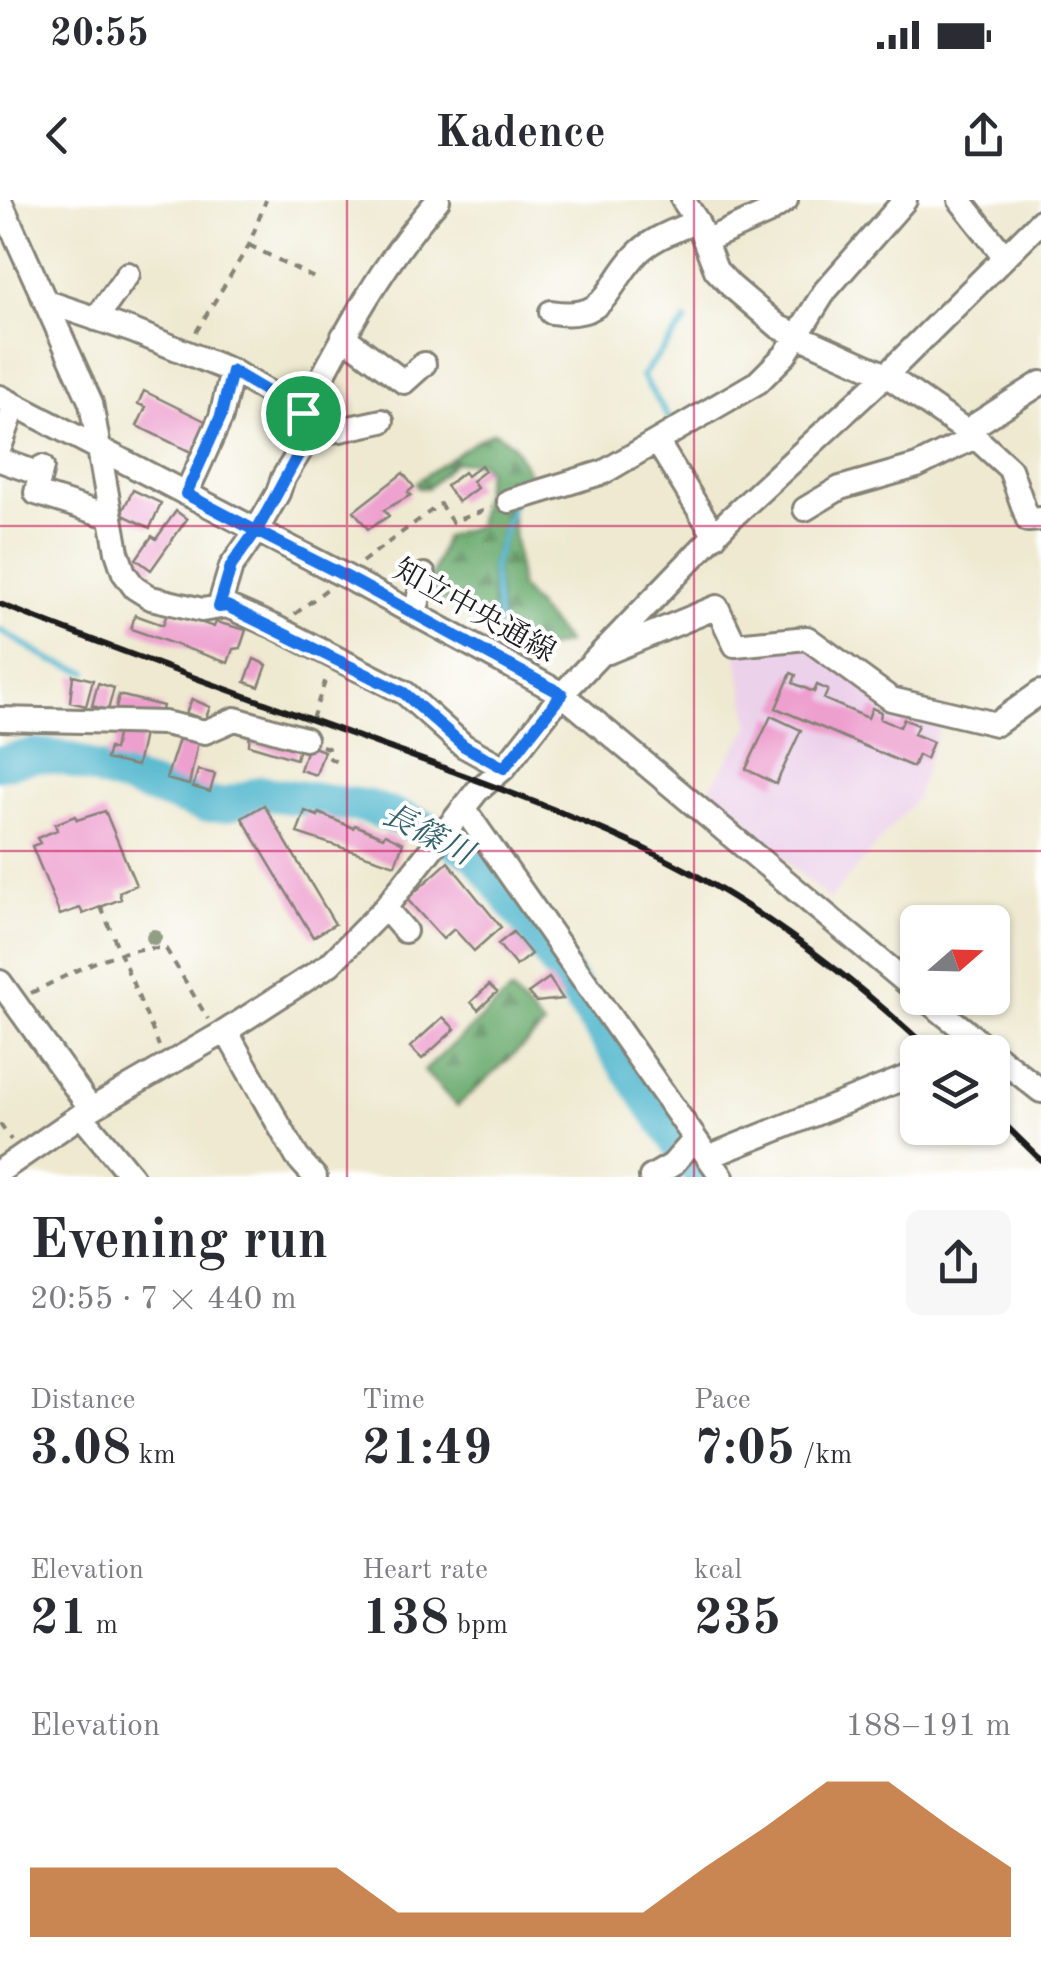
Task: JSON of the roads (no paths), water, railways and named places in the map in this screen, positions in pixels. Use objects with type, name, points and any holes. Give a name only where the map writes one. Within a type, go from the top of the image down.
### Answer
[{"type":"street","points":[[219,607],[231,566],[278,493],[343,336],[390,259],[438,200]]},
{"type":"street","points":[[683,200],[701,231],[716,270],[731,286],[779,327],[886,375],[970,434],[1010,468],[1028,520],[1041,518]]},
{"type":"street","points":[[550,312],[570,316],[604,302],[635,255],[656,240],[767,212],[786,200]]},
{"type":"street","points":[[514,500],[604,472],[758,382],[785,355],[824,291],[905,200]]},
{"type":"street","points":[[960,200],[1005,257]]},
{"type":"street","points":[[0,201],[91,403],[124,573],[135,588],[151,598],[202,610],[227,606],[260,620],[404,693],[464,746],[504,768]]},
{"type":"street","points":[[0,1171],[28,1167],[86,1112],[330,964],[385,908],[485,782],[504,768],[562,694],[715,536],[886,375],[1041,221]]},
{"type":"street","points":[[96,319],[128,274]]},
{"type":"street","points":[[47,302],[232,371],[307,422],[340,430],[382,421]]},
{"type":"street","points":[[343,336],[404,382],[424,364]]},
{"type":"street","points":[[186,494],[221,416],[232,371]]},
{"type":"street","points":[[805,510],[840,488],[916,466],[1041,384]]},
{"type":"street","points":[[0,447],[8,401]]},
{"type":"street","name":"知立中央通線","points":[[8,401],[562,694],[900,977]]},
{"type":"street","points":[[658,443],[715,536]]},
{"type":"street","points":[[0,460],[41,471],[36,493],[111,517]]},
{"type":"street","points":[[416,614],[424,575]]},
{"type":"street","points":[[600,656],[717,606],[734,645],[807,638],[892,699],[996,724],[1041,692]]},
{"type":"street","points":[[0,719],[164,724],[205,732],[235,719],[305,739]]},
{"type":"street","points":[[464,809],[556,957],[690,1152],[722,1177]]},
{"type":"street","points":[[385,908],[404,931]]},
{"type":"street","points":[[7,992],[132,1177]]},
{"type":"street","points":[[945,1015],[1041,1091]]},
{"type":"street","points":[[221,1033],[314,1177]]},
{"type":"street","points":[[651,1177],[690,1152],[900,1080]]},
{"type":"waterway","points":[[673,424],[642,376],[686,321]]},
{"type":"waterway","points":[[499,626],[493,567],[512,506]]},
{"type":"waterway","points":[[0,630],[52,661],[87,672]]},
{"type":"waterway","name":"長篠川","points":[[0,763],[37,755],[67,759],[203,805],[226,805],[262,793],[368,807],[419,825],[475,853],[529,924],[702,1177]]},
{"type":"railway","points":[[0,604],[509,792],[661,857],[723,891],[786,933],[847,978],[913,1035]]},
{"type":"railway","points":[[1010,1130],[1041,1160]]}]
